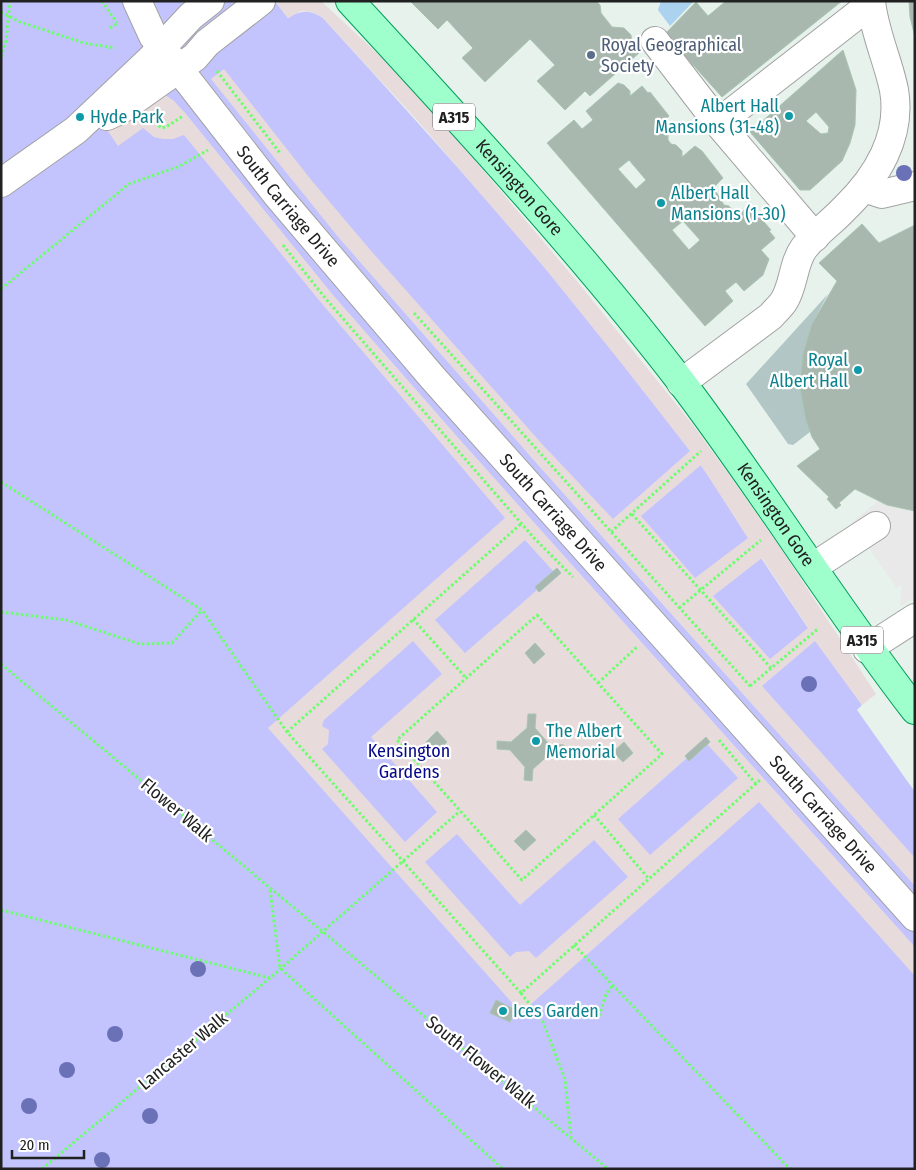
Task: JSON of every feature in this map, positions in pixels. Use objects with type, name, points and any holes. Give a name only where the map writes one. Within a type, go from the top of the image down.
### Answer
[{"type":"main road","name":"Kensington Gore","points":[[350,1],[559,232],[681,383],[770,503],[867,649],[915,710]]},
{"type":"street","points":[[170,59],[169,52],[176,53],[208,43],[261,1]]},
{"type":"street","points":[[681,383],[771,316],[784,302],[799,257],[815,237],[864,188],[875,174],[904,95],[875,30],[871,3],[718,123]]},
{"type":"street","points":[[139,4],[153,36],[170,59]]},
{"type":"street","points":[[139,4],[166,20],[201,9]]},
{"type":"street","points":[[1,183],[76,130],[170,59],[201,9]]},
{"type":"street","points":[[655,41],[718,123],[815,237]]},
{"type":"street","name":"South Carriage Drive","points":[[170,59],[296,218],[544,503],[915,917]]},
{"type":"street","points":[[864,188],[882,194],[915,186]]},
{"type":"street","points":[[813,567],[876,526]]},
{"type":"street","points":[[867,649],[915,618]]},
{"type":"path","points":[[1,57],[10,1]]},
{"type":"path","points":[[102,1],[120,29]]},
{"type":"path","points":[[1,12],[20,22],[84,43],[115,48]]},
{"type":"path","points":[[110,28],[117,24]]},
{"type":"path","points":[[219,73],[284,158]]},
{"type":"path","points":[[149,113],[161,128],[166,128],[181,117]]},
{"type":"path","points":[[1,290],[129,184],[180,166],[208,150]]},
{"type":"path","points":[[414,312],[750,686]]},
{"type":"path","points":[[619,525],[696,458]]},
{"type":"path","points":[[1,482],[202,610],[288,732],[522,993],[542,1022],[565,1079],[571,1137]]},
{"type":"path","points":[[288,732],[544,503]]},
{"type":"path","points":[[632,514],[771,668]]},
{"type":"path","points":[[687,601],[761,540]]},
{"type":"path","points":[[1,612],[66,620],[140,644],[172,643],[202,610]]},
{"type":"path","points":[[537,615],[662,754],[522,880],[397,740],[466,678],[537,615]]},
{"type":"path","points":[[413,619],[466,678]]},
{"type":"path","points":[[757,680],[819,628]]},
{"type":"path","points":[[598,683],[631,652]]},
{"type":"path","name":"Flower Walk","points":[[1,664],[353,956]]},
{"type":"path","points":[[522,993],[778,763]]},
{"type":"path","name":"Lancaster Walk","points":[[42,1169],[270,978],[460,811]]},
{"type":"path","points":[[594,815],[650,879]]},
{"type":"path","points":[[270,888],[280,968],[503,1169]]},
{"type":"path","points":[[1,910],[270,978]]},
{"type":"path","points":[[574,945],[790,1169]]},
{"type":"path","name":"South Flower Walk","points":[[353,956],[608,1169]]},
{"type":"path","points":[[599,1016],[606,994],[613,985]]},
{"type":"shaded area","points":[[281,1],[321,1],[380,56],[450,131],[581,286],[693,425],[728,473],[784,553],[876,694],[862,705],[815,641],[762,686],[915,858],[915,886],[538,465],[339,238],[211,79],[224,69],[312,181],[372,252],[542,444],[613,519],[690,451],[544,267],[416,119],[322,17],[312,12],[301,11],[288,18],[277,4]],"holes":[[[701,465],[748,538],[695,578],[641,516]],[[762,558],[808,628],[770,659],[713,596]]]},
{"type":"shaded area","points":[[661,1],[694,1],[670,26],[658,10]]},
{"type":"shaded area","points":[[161,92],[174,101],[333,295],[461,441],[915,947],[915,976],[759,802],[521,1013],[268,728],[505,518],[323,305],[184,135],[173,139],[163,139],[154,137],[143,128],[118,146],[105,127]],"holes":[[[525,540],[553,571],[557,568],[561,573],[540,592],[537,590],[465,653],[435,620]],[[413,641],[442,674],[371,737],[437,812],[405,842],[322,749],[328,744],[329,730],[322,726],[324,720]],[[528,714],[536,714],[535,728],[549,744],[564,745],[563,753],[552,752],[533,769],[532,781],[524,780],[525,767],[510,750],[497,749],[497,741],[511,742],[527,728]],[[706,737],[710,742],[707,744],[738,778],[650,855],[618,819],[687,758],[685,755]],[[457,834],[520,905],[594,840],[628,877],[536,958],[529,951],[516,952],[510,957],[425,862]]]},
{"type":"shaded area","points":[[828,294],[812,324],[802,365],[802,397],[810,432],[793,445],[788,444],[746,384]]},
{"type":"shaded area","points":[[878,501],[915,511],[915,597],[900,607],[901,588],[904,583],[897,588],[851,523]]},
{"type":"green space","name":"Kensington Gardens","points":[[1,1],[275,1],[288,18],[297,13],[305,12],[322,17],[517,235],[656,405],[706,473],[790,601],[862,705],[857,710],[915,792],[915,1169],[1,1169]]},
{"type":"building","name":"Royal Geographical Society","points":[[410,1],[596,1],[600,5],[601,13],[612,27],[624,28],[631,35],[632,44],[639,53],[590,96],[585,91],[565,110],[537,81],[555,65],[530,39],[485,82],[462,58],[473,48],[447,20],[438,29]]},
{"type":"building","points":[[726,1],[842,1],[722,97],[665,34],[696,2],[708,16]]},
{"type":"building","points":[[909,1],[915,1],[915,37],[910,17]]},
{"type":"building","name":"Albert Hall Mansions (31-48)","points":[[843,50],[856,90],[855,125],[842,161],[810,190],[800,190],[750,132]],"holes":[[[816,112],[829,127],[828,133],[821,134],[806,121]]]},
{"type":"building","name":"Albert Hall Mansions (1-30)","points":[[618,83],[624,85],[630,91],[630,96],[642,86],[648,93],[650,92],[669,116],[656,127],[662,129],[668,135],[668,140],[671,144],[676,145],[682,151],[682,157],[695,146],[702,151],[723,178],[711,190],[715,190],[724,205],[729,206],[734,212],[735,218],[748,207],[771,230],[769,231],[775,238],[761,250],[769,259],[763,275],[744,291],[736,282],[725,291],[733,301],[705,326],[547,143],[574,120],[582,129],[593,120],[586,111]],"holes":[[[629,160],[646,180],[636,189],[618,169]],[[683,221],[700,240],[689,250],[672,230]]]},
{"type":"building","name":"Royal Albert Hall","points":[[862,224],[879,243],[915,225],[915,511],[887,505],[855,489],[839,503],[841,505],[836,509],[827,499],[829,497],[797,466],[820,449],[812,437],[806,420],[800,387],[803,354],[812,324],[837,281],[819,263]]},
{"type":"building","points":[[557,568],[561,573],[539,592],[535,587]]},
{"type":"building","points":[[535,643],[545,654],[534,664],[525,653]]},
{"type":"building","points":[[528,714],[536,714],[535,728],[549,744],[564,745],[563,753],[552,752],[533,769],[532,781],[524,780],[525,767],[510,750],[497,749],[497,741],[511,742],[527,728]]},
{"type":"building","points":[[437,731],[447,742],[435,753],[426,742]]},
{"type":"building","points":[[706,737],[710,742],[689,761],[685,756]]},
{"type":"building","points":[[624,742],[633,753],[623,762],[613,752]]},
{"type":"building","points":[[526,830],[536,840],[524,851],[514,841]]},
{"type":"building","name":"Ices Garden","points":[[496,1000],[516,1010],[510,1022],[490,1013]]},
{"type":"place","name":"Royal Geographical Society","points":[[591,55]]},
{"type":"place","name":"Albert Hall Mansions (31-48)","points":[[789,116]]},
{"type":"place","name":"Hyde Park","points":[[80,117]]},
{"type":"place","name":"Albert Hall Mansions (1-30)","points":[[661,203]]},
{"type":"place","name":"Royal Albert Hall","points":[[858,370]]},
{"type":"place","name":"The Albert Memorial","points":[[536,741]]},
{"type":"place","name":"Ices Garden","points":[[503,1011]]}]
